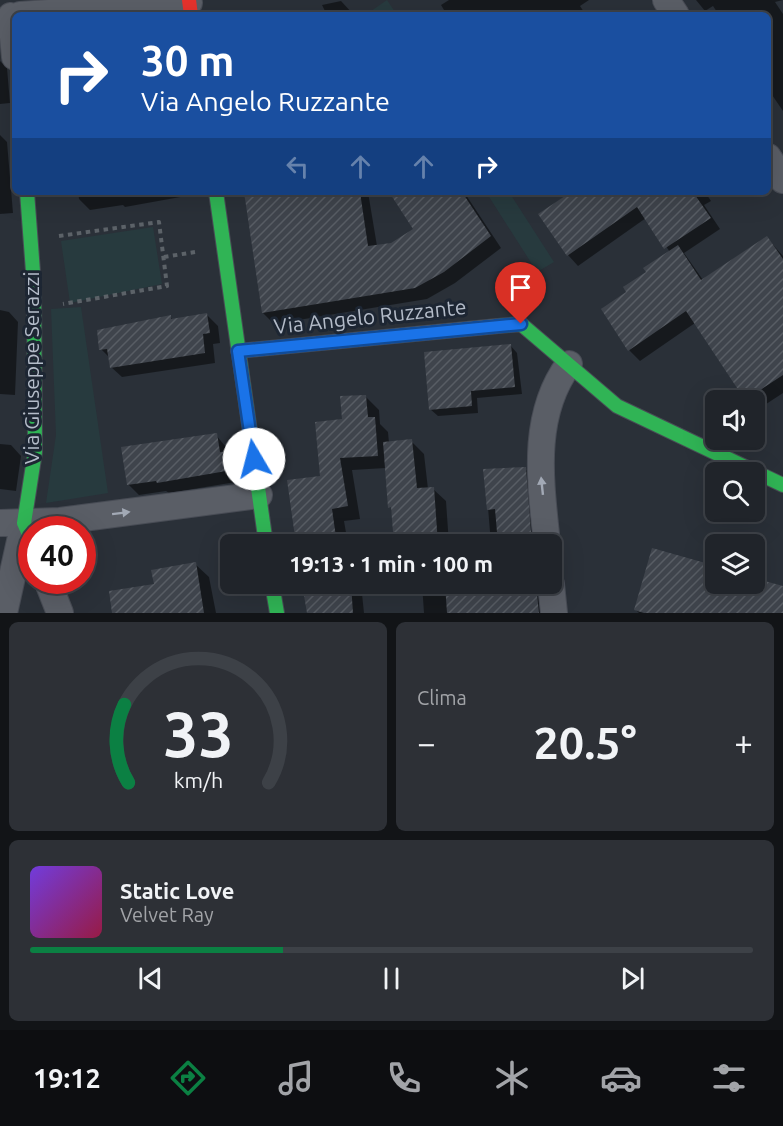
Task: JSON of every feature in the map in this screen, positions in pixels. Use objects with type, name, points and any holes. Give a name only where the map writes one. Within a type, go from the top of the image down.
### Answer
[{"type":"street","points":[[42,12],[190,6]]},
{"type":"street","points":[[771,162],[783,180]]},
{"type":"street","name":"Via Giuseppe Serazzi","points":[[21,516],[35,452],[34,285],[27,195]]},
{"type":"street","points":[[216,195],[265,534]]},
{"type":"street","name":"Via Angelo Ruzzante","points":[[238,351],[521,324],[617,406],[783,485]]},
{"type":"street","points":[[546,534],[541,476],[542,430],[560,376],[569,364]]},
{"type":"street","points":[[96,516],[259,495]]},
{"type":"street","name":"Via Giuseppe Serazzi","points":[[4,613],[18,529]]},
{"type":"street","points":[[53,594],[60,613]]},
{"type":"street","points":[[274,594],[277,613]]},
{"type":"street","points":[[552,594],[554,613]]},
{"type":"path","points":[[56,236],[159,222],[168,286],[59,305]]},
{"type":"path","points":[[164,257],[203,250]]},
{"type":"green space","points":[[387,0],[395,12],[372,12]]},
{"type":"green space","points":[[488,195],[511,195],[554,262],[537,272]]},
{"type":"green space","points":[[153,227],[162,284],[70,303],[61,241]]},
{"type":"green space","points":[[81,307],[108,493],[46,503],[56,435],[51,309]]},
{"type":"building","points":[[244,195],[360,195],[368,246],[391,243],[413,229],[391,195],[464,195],[491,236],[444,272],[415,288],[262,313]]},
{"type":"building","points":[[566,195],[695,195],[711,218],[664,249],[637,207],[567,256],[538,214]]},
{"type":"building","points":[[767,236],[783,259],[783,375],[760,390],[738,390],[686,311],[628,351],[601,309],[626,292],[623,287],[646,272],[643,268],[678,245],[701,280]]},
{"type":"building","points":[[207,313],[210,333],[203,334],[205,353],[110,368],[107,349],[99,350],[97,330],[171,315],[171,319]]},
{"type":"building","points":[[511,344],[515,387],[471,391],[472,406],[429,410],[424,352]]},
{"type":"building","points":[[366,395],[368,417],[375,417],[378,456],[340,458],[348,506],[332,509],[336,534],[295,534],[287,480],[320,476],[315,422],[342,419],[340,396]]},
{"type":"building","points":[[217,433],[220,452],[229,451],[232,470],[157,483],[156,481],[127,485],[121,447]]},
{"type":"building","points":[[412,439],[417,488],[434,487],[437,534],[393,534],[391,507],[388,508],[383,442]]},
{"type":"building","points":[[526,467],[531,534],[497,534],[495,509],[487,510],[483,469]]},
{"type":"building","points":[[652,548],[705,563],[705,594],[765,594],[765,581],[783,586],[783,613],[644,613],[634,610]]},
{"type":"building","points":[[196,562],[204,613],[112,613],[109,591],[154,584],[151,570]]},
{"type":"building","points":[[304,594],[352,594],[353,613],[307,613]]},
{"type":"building","points":[[446,594],[537,594],[539,613],[447,613]]},
{"type":"traffic: fast","points":[[25,516],[35,452],[34,285],[27,195]]},
{"type":"traffic: fast","points":[[216,195],[265,534]]},
{"type":"traffic: fast","points":[[498,326],[521,324],[617,406],[783,485]]},
{"type":"traffic: fast","points":[[274,594],[277,613]]},
{"type":"traffic: slow","points":[[238,351],[498,326]]},
{"type":"traffic: jam","points":[[189,0],[191,12]]},
{"type":"route","points":[[254,459],[238,351],[521,324]]}]
